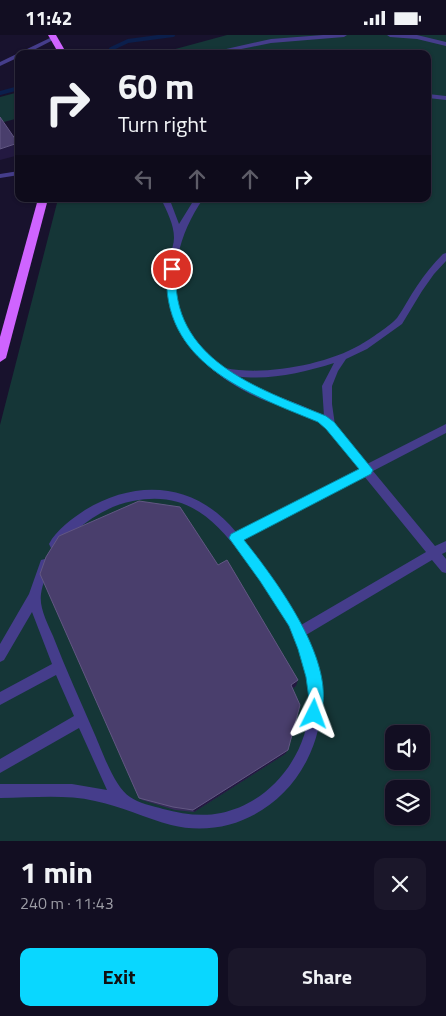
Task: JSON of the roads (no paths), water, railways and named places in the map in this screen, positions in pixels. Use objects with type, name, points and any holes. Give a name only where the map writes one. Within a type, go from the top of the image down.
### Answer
[{"type":"main road","points":[[53,36],[62,50]]},
{"type":"main road","points":[[0,359],[42,202]]},
{"type":"lane","points":[[227,50],[271,41],[344,35]]},
{"type":"lane","points":[[390,35],[417,37],[446,44]]},
{"type":"lane","points":[[27,50],[53,36]]},
{"type":"lane","points":[[0,64],[15,56]]},
{"type":"lane","points":[[431,96],[446,97]]},
{"type":"lane","points":[[0,176],[15,174]]},
{"type":"lane","points":[[166,202],[175,221],[178,237],[171,285],[178,320],[195,348],[218,369],[256,393],[322,419],[330,425],[446,569]]},
{"type":"lane","points":[[178,237],[196,202]]},
{"type":"lane","points":[[218,369],[240,374],[258,374],[310,367],[343,357],[364,347],[399,322],[427,277],[446,257]]},
{"type":"lane","points":[[330,425],[327,386],[334,370],[343,357]]},
{"type":"lane","points":[[235,538],[446,428]]},
{"type":"lane","points":[[0,656],[35,594],[45,563],[55,545],[67,530],[92,511],[105,504],[151,495],[173,497],[193,502],[212,513],[235,538],[265,576],[294,622],[314,677],[316,699],[312,729],[305,753],[295,772],[281,789],[251,809],[222,820],[193,823],[163,817],[124,802],[93,794],[0,791]]},
{"type":"lane","points":[[298,633],[446,546]]},
{"type":"lane","points":[[35,594],[37,610],[81,719],[109,782],[124,802]]},
{"type":"lane","points":[[0,699],[59,667]]},
{"type":"lane","points":[[0,765],[81,719]]},
{"type":"waterway","points":[[111,50],[128,41],[173,35]]},
{"type":"waterway","points":[[0,93],[15,89]]}]
